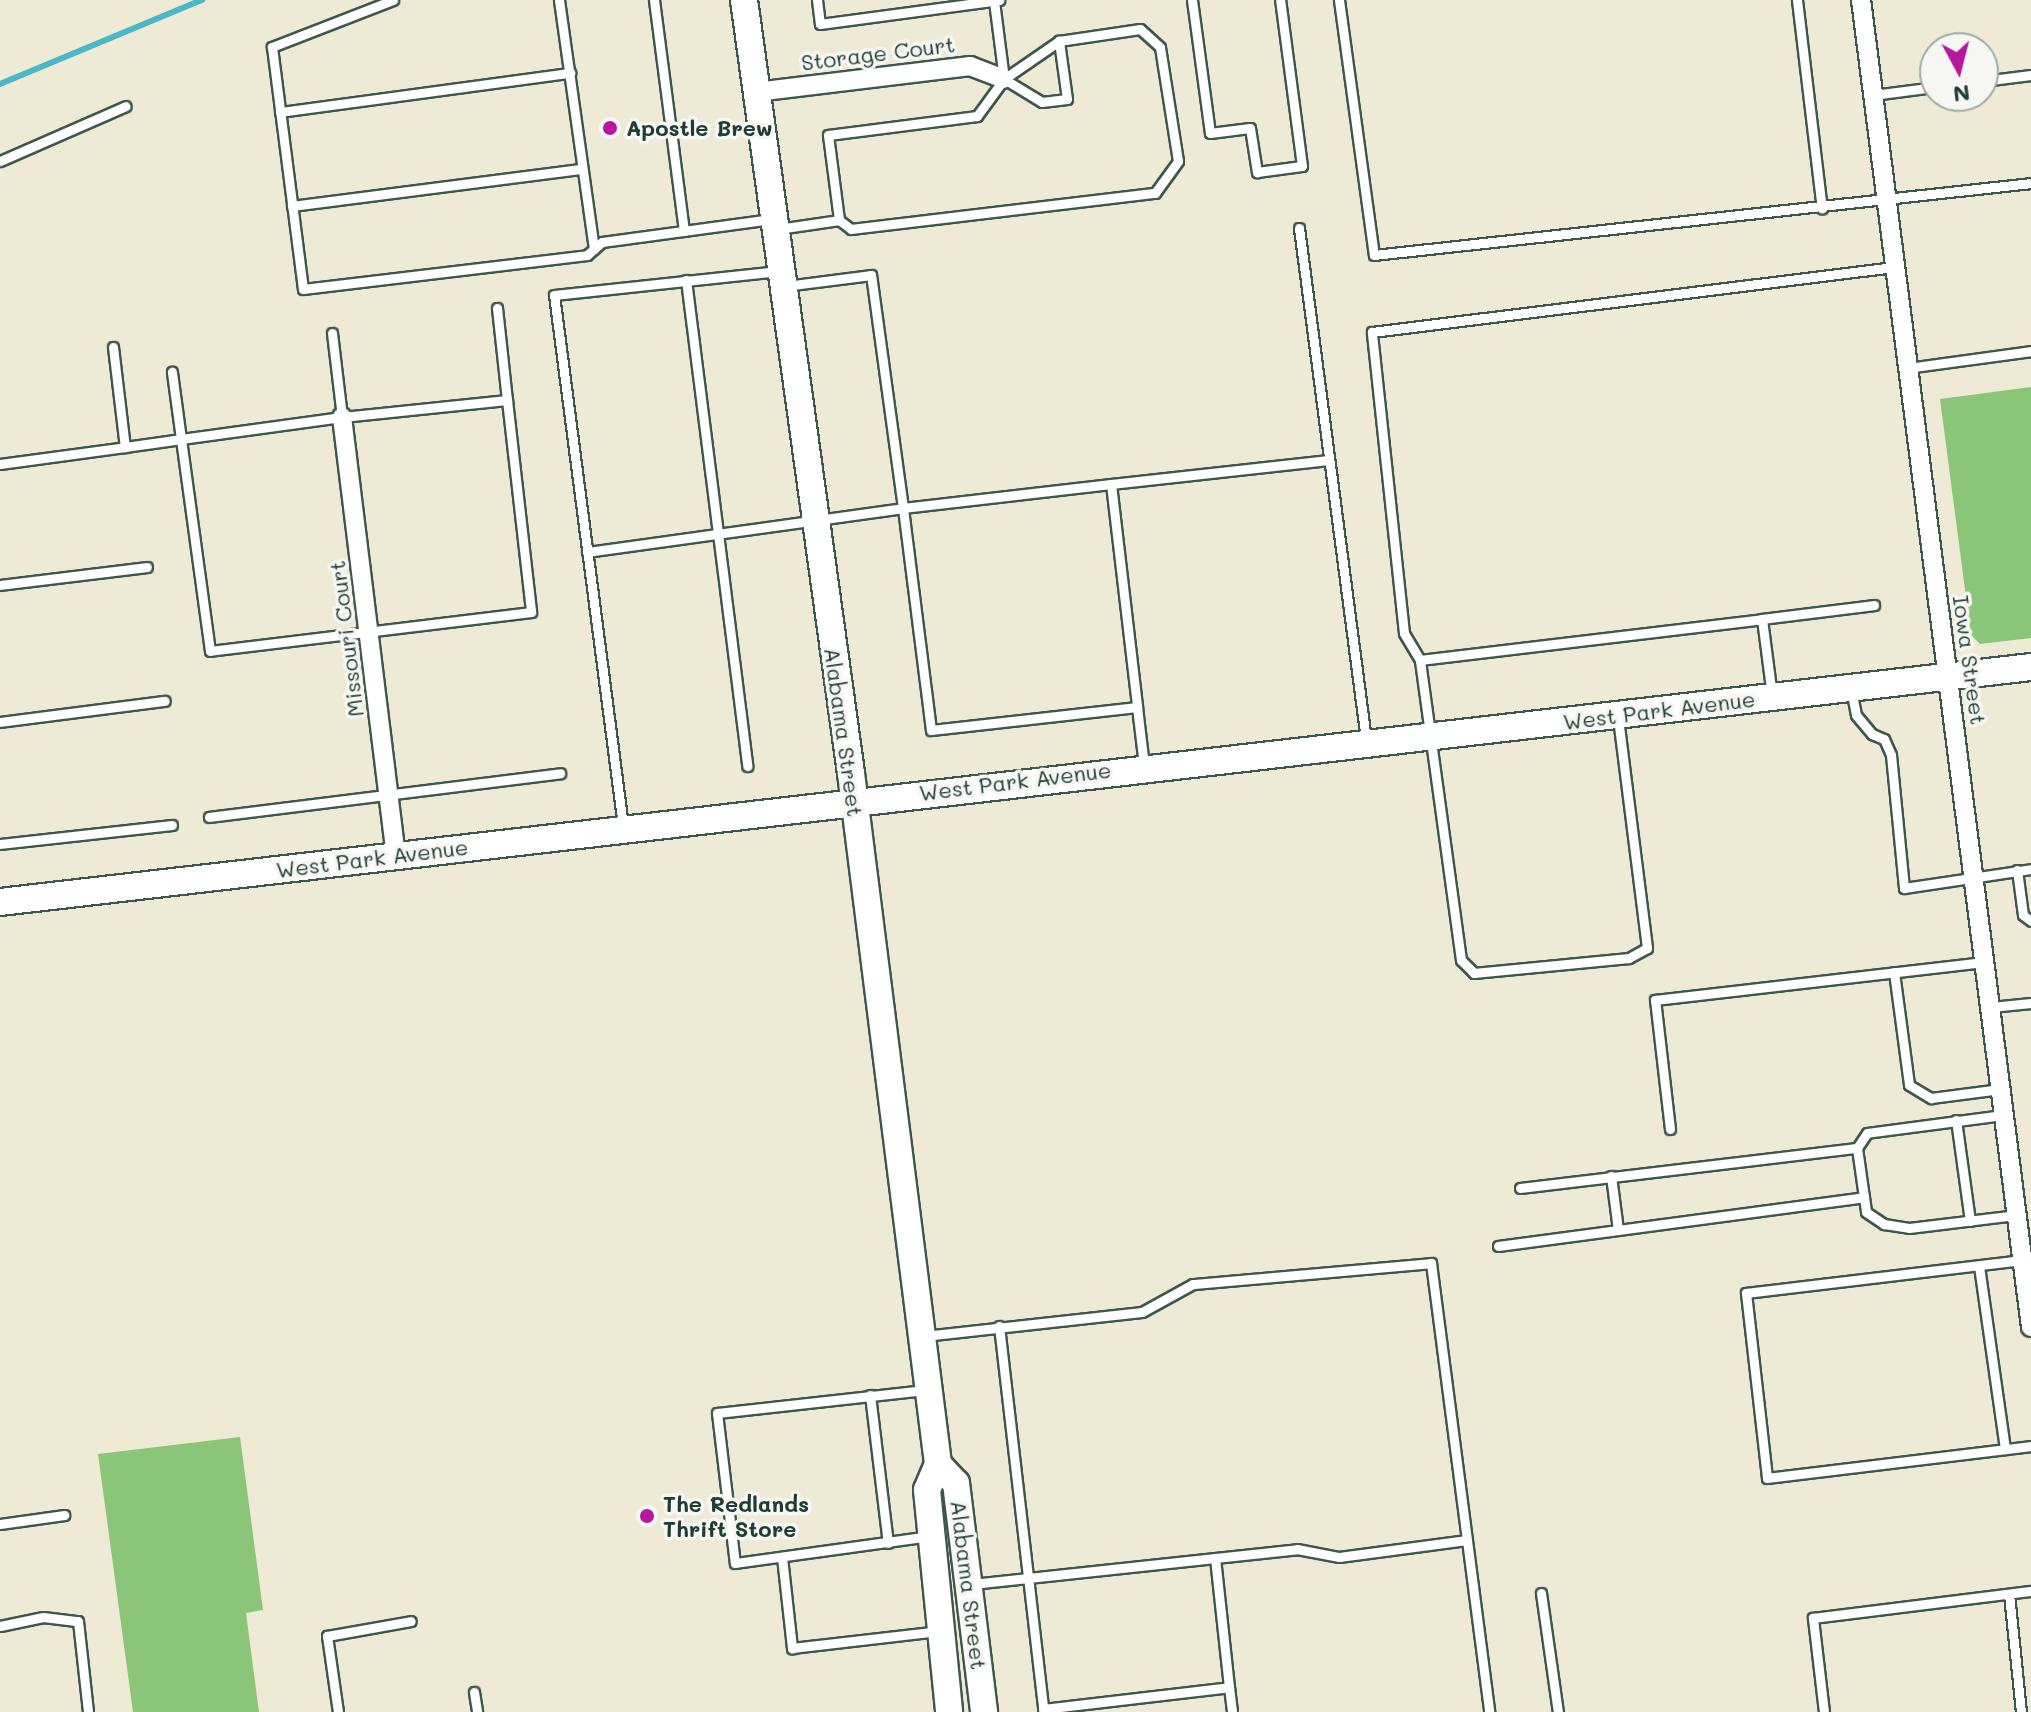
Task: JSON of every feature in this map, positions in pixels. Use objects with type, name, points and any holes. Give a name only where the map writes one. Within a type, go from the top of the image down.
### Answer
[{"type":"street","name":"Alabama Street","points":[[744,0],[854,800],[938,1464],[927,1490],[929,1536],[949,1712]]},
{"type":"street","name":"Iowa Street","points":[[1861,0],[2031,1327]]},
{"type":"street","name":"Storage Court","points":[[756,92],[970,66],[1004,79]]},
{"type":"street","name":"Missouri Court","points":[[342,417],[396,855]]},
{"type":"street","name":"West Park Avenue","points":[[0,902],[1144,766],[2031,667]]},
{"type":"street","name":"Alabama Street","points":[[938,1464],[956,1483],[984,1712]]},
{"type":"lane","points":[[393,0],[272,47],[303,289],[587,255],[602,242],[684,231],[839,220],[851,229],[1155,193],[1178,161],[1160,47],[1140,29],[1059,41],[1004,79],[977,116],[828,135],[839,220]]},
{"type":"lane","points":[[559,0],[594,249]]},
{"type":"lane","points":[[654,0],[684,231]]},
{"type":"lane","points":[[817,0],[820,24],[996,0],[1004,79]]},
{"type":"lane","points":[[1192,0],[1210,133],[1250,128],[1257,172],[1302,166],[1280,0]]},
{"type":"lane","points":[[1339,0],[1374,255],[1822,209],[2031,183]]},
{"type":"lane","points":[[1797,0],[1822,209]]},
{"type":"lane","points":[[1004,79],[1042,102],[1067,99],[1059,41]]},
{"type":"lane","points":[[280,112],[570,73]]},
{"type":"lane","points":[[1999,79],[2031,75]]},
{"type":"lane","points":[[1873,95],[1919,89]]},
{"type":"lane","points":[[0,161],[126,106]]},
{"type":"lane","points":[[292,206],[582,169]]},
{"type":"lane","points":[[1299,228],[1367,743]]},
{"type":"lane","points":[[1618,715],[1647,925],[1647,948],[1629,958],[1474,973],[1464,968],[1420,660],[1404,633],[1372,332],[1894,267]]},
{"type":"lane","points":[[623,827],[554,295],[686,280],[871,275],[931,730],[1137,707]]},
{"type":"lane","points":[[686,280],[747,766]]},
{"type":"lane","points":[[172,372],[210,651],[369,629],[531,612],[497,308]]},
{"type":"lane","points":[[332,333],[342,417]]},
{"type":"lane","points":[[113,347],[125,447]]},
{"type":"lane","points":[[1907,368],[2031,351]]},
{"type":"lane","points":[[0,464],[342,417],[507,400]]},
{"type":"lane","points":[[587,552],[903,508],[1329,460]]},
{"type":"lane","points":[[1111,484],[1144,766]]},
{"type":"lane","points":[[0,585],[147,567]]},
{"type":"lane","points":[[1420,660],[1874,605]]},
{"type":"lane","points":[[1762,619],[1772,696]]},
{"type":"lane","points":[[1850,688],[1856,715],[1872,734],[1884,739],[1891,755],[1904,888],[2031,869]]},
{"type":"lane","points":[[0,722],[165,701]]},
{"type":"lane","points":[[209,817],[560,773]]},
{"type":"lane","points":[[0,844],[172,825]]},
{"type":"lane","points":[[2017,870],[2023,915],[2031,921]]},
{"type":"lane","points":[[1670,1129],[1655,1000],[1984,962]]},
{"type":"lane","points":[[1894,972],[1909,1085],[1931,1098],[2000,1089]]},
{"type":"lane","points":[[1991,1007],[2031,1003]]},
{"type":"lane","points":[[2003,1115],[1876,1130],[1867,1133],[1857,1148],[1866,1212],[1884,1224],[1909,1228],[2017,1215]]},
{"type":"lane","points":[[1956,1120],[1970,1221]]},
{"type":"lane","points":[[1520,1188],[1857,1148]]},
{"type":"lane","points":[[1611,1176],[1618,1230]]},
{"type":"lane","points":[[1498,1246],[1864,1197]]},
{"type":"lane","points":[[2022,1260],[1746,1293],[1767,1478],[2031,1446]]},
{"type":"lane","points":[[921,1336],[1142,1312],[1193,1284],[1431,1263],[1489,1712]]},
{"type":"lane","points":[[1979,1266],[2005,1449]]},
{"type":"lane","points":[[999,1326],[1043,1709],[1229,1687]]},
{"type":"lane","points":[[928,1390],[717,1413],[735,1563],[929,1536]]},
{"type":"lane","points":[[870,1395],[888,1543]]},
{"type":"lane","points":[[0,1524],[64,1515]]},
{"type":"lane","points":[[968,1585],[1297,1549],[1339,1557],[1467,1540]]},
{"type":"lane","points":[[782,1557],[792,1648],[940,1631]]},
{"type":"lane","points":[[1215,1558],[1232,1712]]},
{"type":"lane","points":[[1824,1712],[1813,1618],[2031,1591]]},
{"type":"lane","points":[[1541,1593],[1558,1712]]},
{"type":"lane","points":[[2009,1594],[2021,1712]]},
{"type":"lane","points":[[0,1626],[43,1617],[78,1621],[88,1712]]},
{"type":"lane","points":[[338,1712],[327,1636],[411,1621]]},
{"type":"lane","points":[[474,1692],[477,1712]]},
{"type":"green space","points":[[2031,387],[2031,638],[1980,644],[1971,635],[1940,399]]},
{"type":"green space","points":[[240,1437],[263,1610],[246,1613],[259,1712],[133,1712],[98,1454]]},
{"type":"waterway","points":[[0,84],[202,0]]},
{"type":"place","name":"Apostle Brew","points":[[610,128]]},
{"type":"place","name":"The Redlands Thrift Store","points":[[647,1516]]}]
